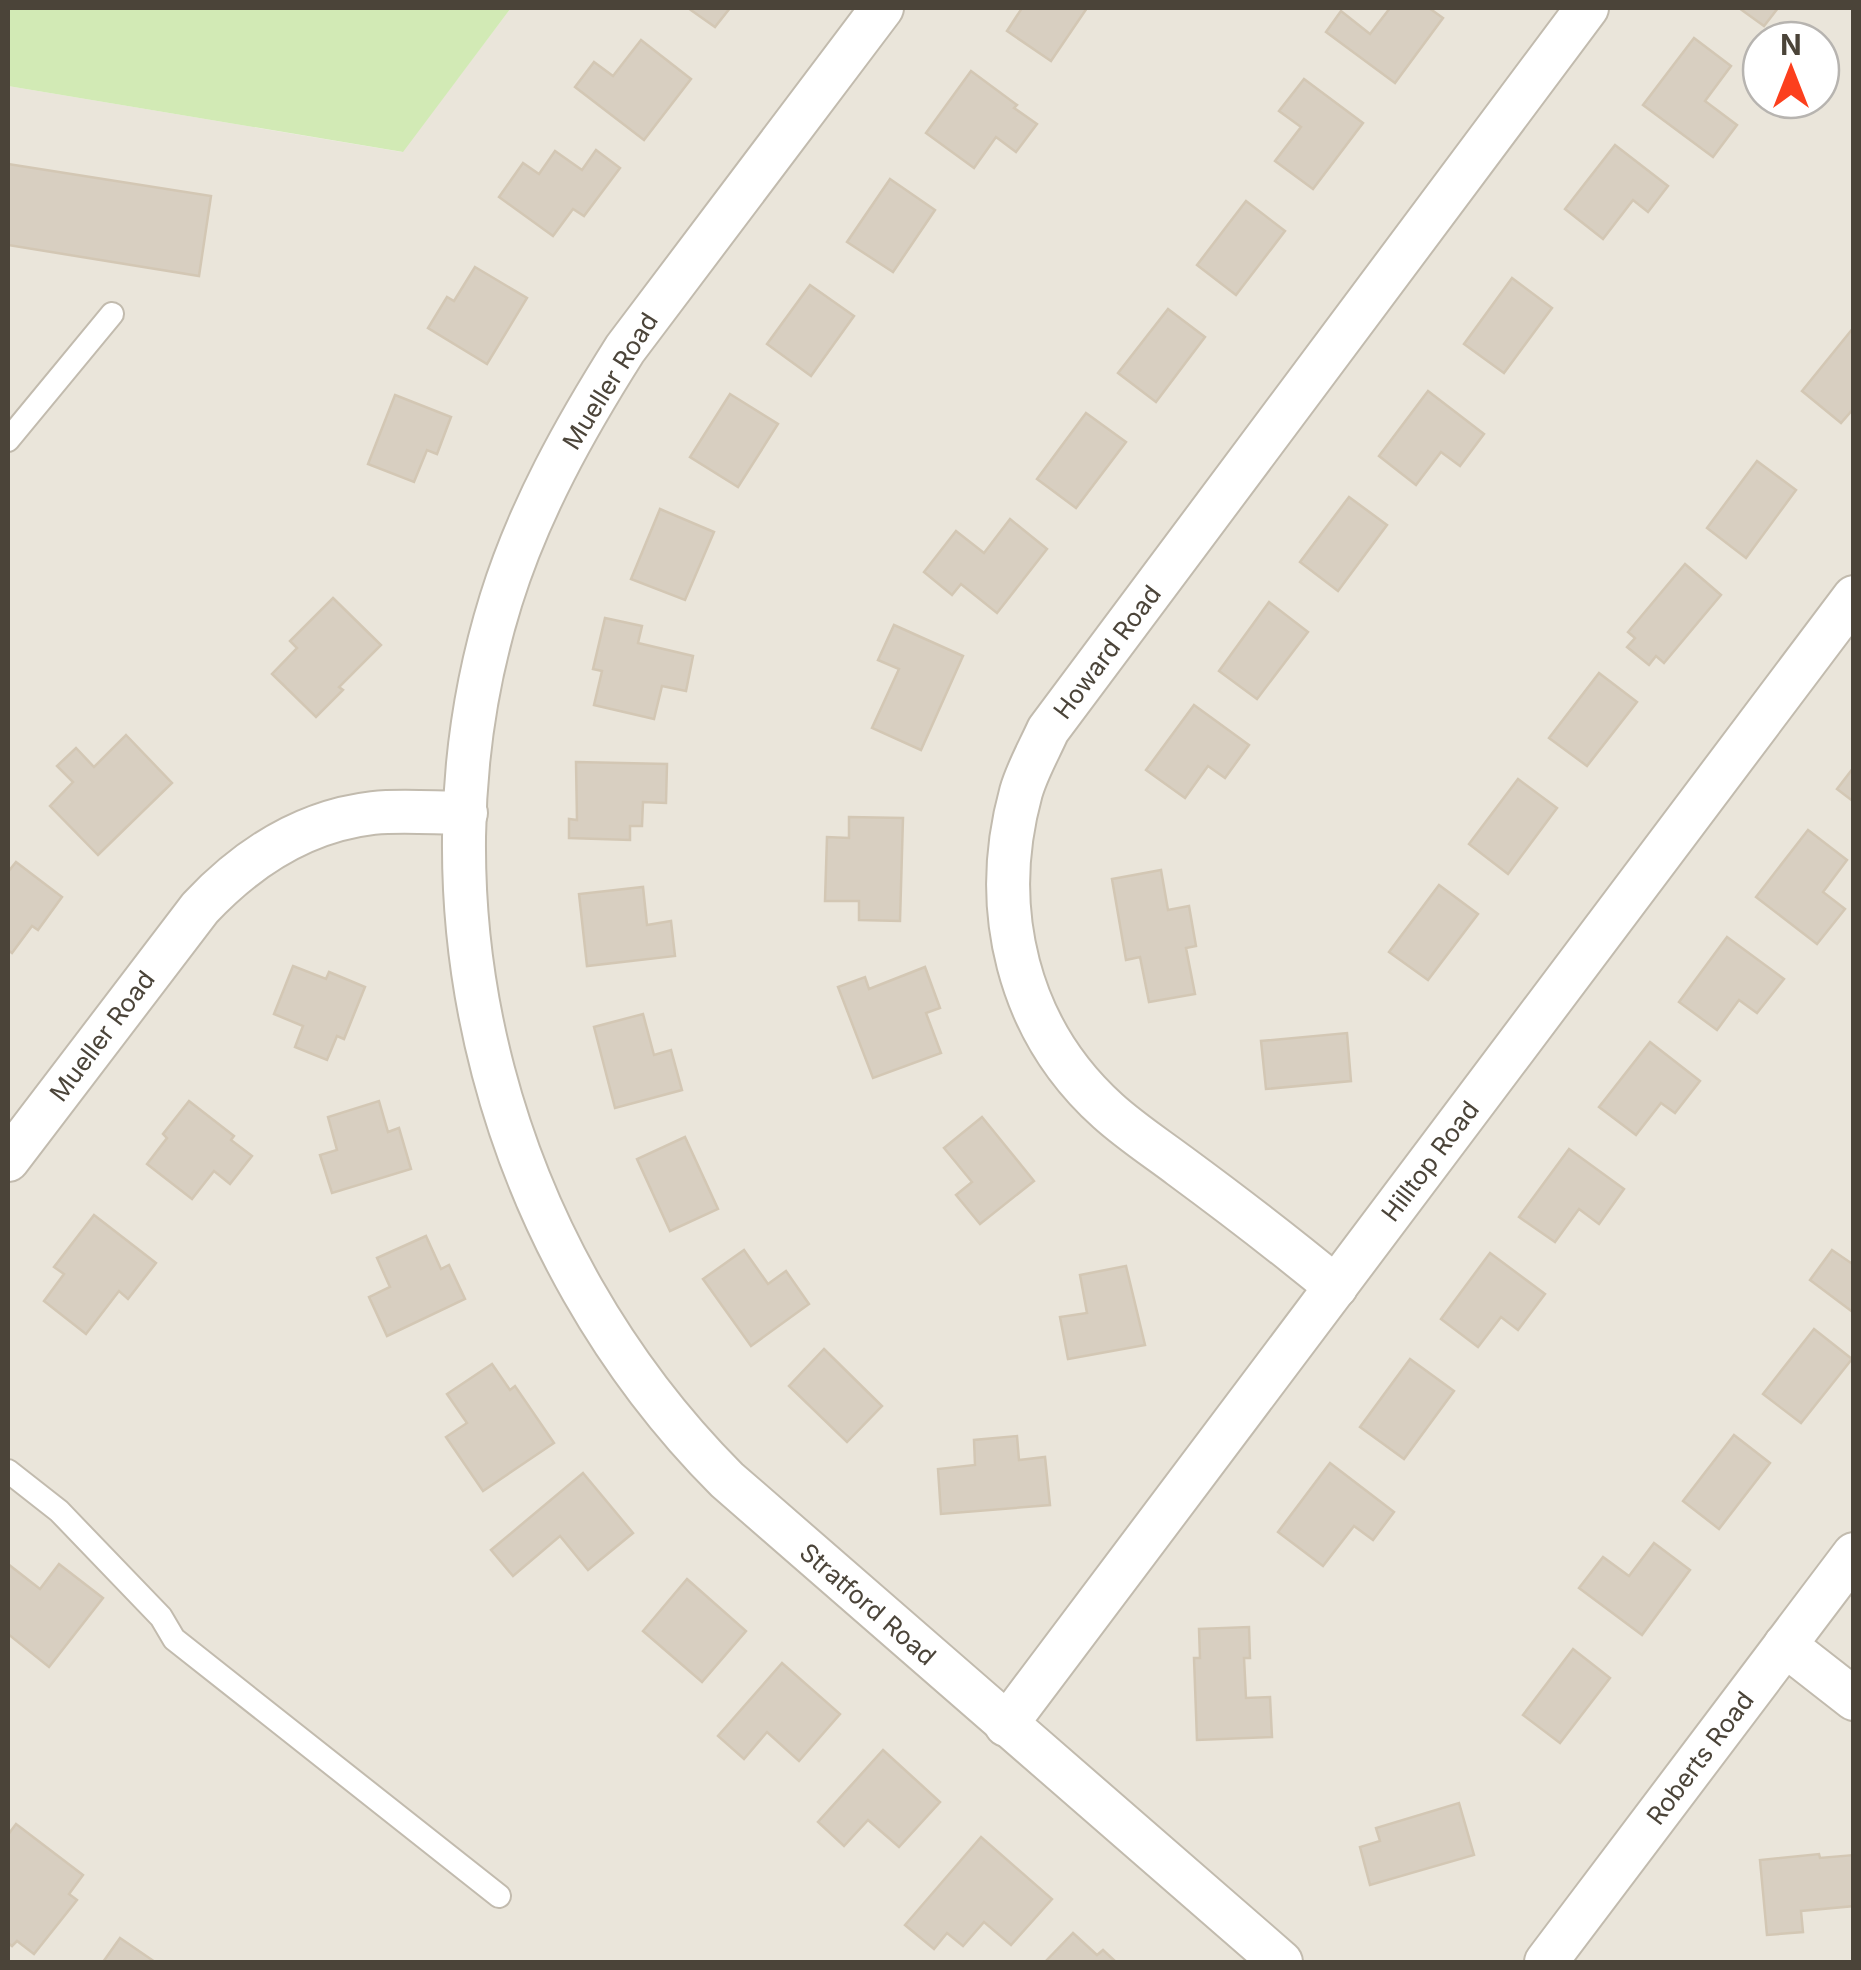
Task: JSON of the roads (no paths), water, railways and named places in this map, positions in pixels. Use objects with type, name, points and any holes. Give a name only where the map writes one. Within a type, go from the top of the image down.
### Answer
[{"type":"street","name":"Mueller Road","points":[[530,1182],[498,1095],[474,990],[468,937],[466,813],[476,706],[489,646],[526,533],[555,470],[625,349],[882,8]]},
{"type":"street","name":"Howard Road","points":[[1336,1287],[1108,1111],[1066,1066],[1034,1013],[1020,975],[1008,907],[1008,850],[1022,788],[1048,730],[1587,8]]},
{"type":"street","name":"Hilltop Road","points":[[1006,1724],[1854,597]]},
{"type":"street","name":"Mueller Road","points":[[8,1160],[200,908],[224,882],[253,860],[318,826],[372,813],[466,813]]},
{"type":"street","name":"Stratford Road","points":[[530,1182],[576,1280],[634,1372],[694,1446],[728,1480],[1281,1962]]},
{"type":"street","name":"Roberts Road","points":[[1546,1962],[1854,1554]]},
{"type":"street","points":[[1785,1645],[1854,1699]]},
{"type":"lane","points":[[8,440],[112,314]]},
{"type":"lane","points":[[8,1471],[60,1511],[162,1617],[174,1639],[499,1896]]}]
